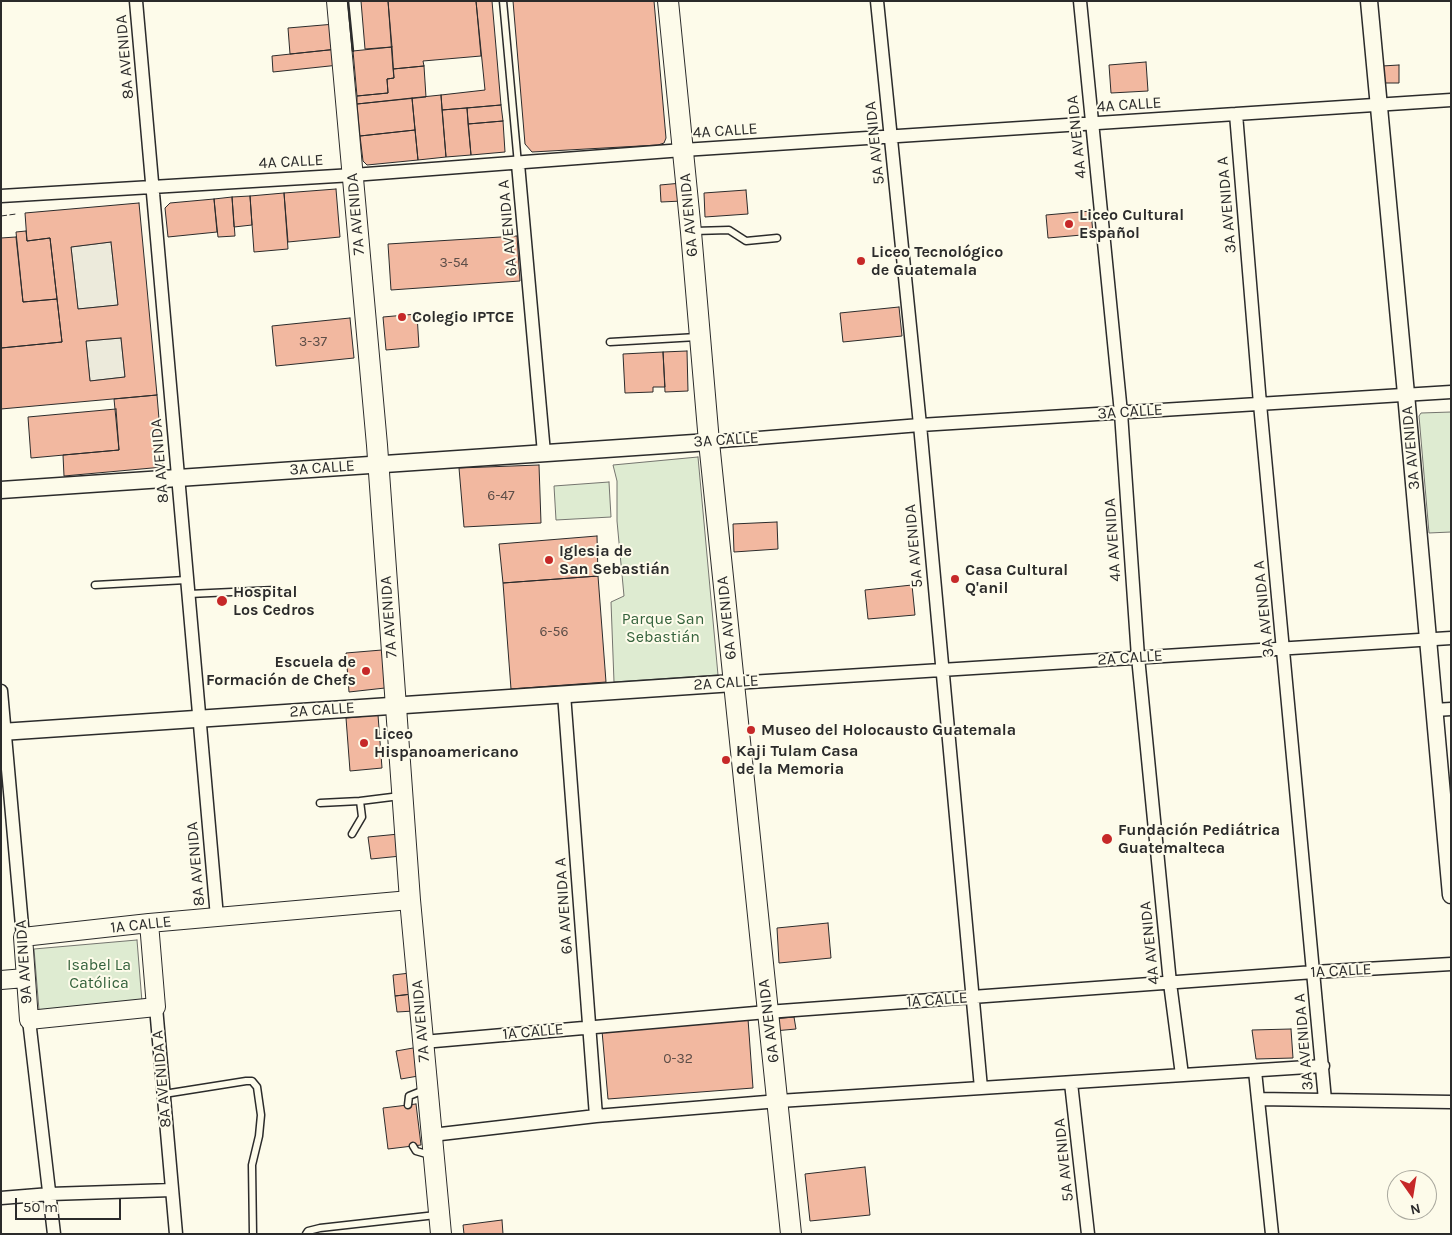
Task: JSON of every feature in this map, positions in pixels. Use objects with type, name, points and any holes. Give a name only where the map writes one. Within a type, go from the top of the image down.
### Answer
[{"type":"main road","name":"7A AVENIDA","points":[[337,1],[378,464],[410,900],[440,1224]]},
{"type":"main road","name":"6A AVENIDA","points":[[668,1],[691,232],[709,442],[767,1012],[792,1234]]},
{"type":"main road","name":"1A CALLE","points":[[23,937],[410,900]]},
{"type":"main road","name":"8A AVENIDA A","points":[[149,924],[156,1007]]},
{"type":"main road","name":"9A AVENIDA","points":[[23,937],[29,1020]]},
{"type":"main road","points":[[1,980],[25,978]]},
{"type":"main road","points":[[29,1020],[156,1007]]},
{"type":"street","name":"8A AVENIDA","points":[[136,1],[217,918]]},
{"type":"street","name":"5A AVENIDA","points":[[877,1],[920,425],[941,670],[981,1088]]},
{"type":"street","name":"4A AVENIDA","points":[[1080,1],[1121,412],[1138,657],[1170,983],[1182,1075]]},
{"type":"street","name":"3A AVENIDA","points":[[1369,1],[1434,710],[1446,782],[1451,895]]},
{"type":"street","name":"4A CALLE","points":[[1,196],[353,175],[683,150],[1451,100]]},
{"type":"street","name":"3A AVENIDA A","points":[[1236,114],[1260,404],[1325,1100]]},
{"type":"street","name":"6A AVENIDA A","points":[[518,164],[544,453]]},
{"type":"street","name":"3A CALLE","points":[[1,490],[709,442],[920,425],[1451,392]]},
{"type":"street","name":"2A CALLE","points":[[3,732],[564,694],[1451,638]]},
{"type":"street","name":"9A AVENIDA","points":[[1,690],[3,732],[23,937]]},
{"type":"street","name":"6A AVENIDA A","points":[[564,694],[596,1116]]},
{"type":"street","points":[[1434,710],[1451,708]]},
{"type":"street","name":"1A CALLE","points":[[423,1042],[589,1026],[767,1012],[1314,972],[1451,964]]},
{"type":"street","name":"8A AVENIDA A","points":[[156,1007],[176,1234]]},
{"type":"street","name":"9A AVENIDA","points":[[29,1020],[54,1234]]},
{"type":"street","points":[[432,1134],[596,1116],[778,1101],[1323,1066]]},
{"type":"street","points":[[1255,1071],[1272,1234]]},
{"type":"street","name":"5A AVENIDA","points":[[1072,1083],[1088,1234]]},
{"type":"street","points":[[1258,1098],[1451,1102]]},
{"type":"street","points":[[1,1198],[50,1194],[172,1190]]},
{"type":"lane","name":"6A AVENIDA A","points":[[504,1],[518,164]]},
{"type":"lane","points":[[691,232],[729,230],[746,241],[776,238]]},
{"type":"lane","points":[[610,342],[700,337]]},
{"type":"lane","points":[[95,585],[186,580]]},
{"type":"lane","points":[[189,594],[275,590]]},
{"type":"lane","points":[[320,803],[402,796]]},
{"type":"lane","points":[[352,834],[362,817],[360,801]]},
{"type":"lane","points":[[164,1094],[246,1081],[252,1081],[257,1086],[261,1116],[259,1136],[252,1164],[253,1234]]},
{"type":"lane","points":[[408,1105],[409,1096],[428,1089]]},
{"type":"lane","points":[[412,1146],[414,1150],[434,1156]]},
{"type":"lane","points":[[306,1234],[308,1231],[320,1228],[440,1224]]},
{"type":"green space","points":[[1451,412],[1451,532],[1429,533],[1419,416],[1421,413]]},
{"type":"green space","name":"Parque San Sebastián","points":[[698,457],[718,675],[614,682],[611,602],[624,596],[617,521],[617,481],[613,465]]},
{"type":"green space","points":[[609,482],[611,517],[556,520],[554,486]]},
{"type":"green space","name":"Isabel La Católica","points":[[137,940],[142,1002],[39,1010],[34,949]]},
{"type":"shaded area","points":[[111,242],[118,305],[78,309],[71,247]]},
{"type":"shaded area","points":[[121,338],[125,377],[90,381],[86,341]]},
{"type":"building","points":[[361,1],[388,1],[392,47],[365,49]]},
{"type":"building","points":[[388,1],[476,1],[481,56],[423,61],[424,66],[393,69]]},
{"type":"building","points":[[476,1],[492,1],[501,105],[442,110],[441,95],[485,90]]},
{"type":"building","points":[[513,1],[654,1],[666,138],[664,143],[658,145],[532,152],[525,144]]},
{"type":"building","points":[[335,24],[338,49],[290,54],[288,28]]},
{"type":"building","points":[[392,47],[394,78],[387,79],[388,93],[357,96],[353,51]]},
{"type":"building","points":[[338,49],[339,65],[273,72],[272,56]]},
{"type":"building","points":[[1146,62],[1148,91],[1111,93],[1109,65]]},
{"type":"building","points":[[1399,65],[1399,83],[1382,83],[1382,66]]},
{"type":"building","points":[[424,66],[426,97],[357,104],[357,96],[388,93],[387,79],[394,78],[393,69]]},
{"type":"building","points":[[441,95],[446,157],[418,160],[412,98]]},
{"type":"building","points":[[412,98],[415,130],[360,136],[357,104]]},
{"type":"building","points":[[501,105],[503,121],[468,124],[467,108]]},
{"type":"building","points":[[467,108],[471,155],[446,157],[442,110]]},
{"type":"building","points":[[503,121],[505,152],[471,155],[468,124]]},
{"type":"building","points":[[415,130],[418,160],[367,165],[363,161],[360,136]]},
{"type":"building","points":[[682,183],[682,201],[661,202],[660,185]]},
{"type":"building","points":[[336,189],[340,237],[288,242],[284,193]]},
{"type":"building","points":[[746,190],[748,214],[705,217],[704,193]]},
{"type":"building","points":[[284,193],[288,249],[254,252],[250,196]]},
{"type":"building","points":[[250,196],[252,225],[234,227],[232,197]]},
{"type":"building","points":[[232,197],[235,236],[218,237],[214,199]]},
{"type":"building","points":[[214,199],[217,232],[168,237],[165,208],[170,203]]},
{"type":"building","points":[[139,203],[157,395],[1,409],[1,348],[62,342],[50,238],[27,241],[25,213]],"holes":[[[111,242],[118,305],[78,309],[71,247]],[[121,338],[125,377],[90,381],[86,341]]]},
{"type":"building","name":"Liceo Cultural Español","points":[[1091,211],[1093,234],[1048,238],[1046,215]]},
{"type":"building","points":[[26,231],[27,241],[50,238],[57,299],[23,302],[16,232]]},
{"type":"building","points":[[517,236],[520,281],[391,290],[388,244]]},
{"type":"building","points":[[16,237],[23,302],[57,299],[62,342],[1,348],[1,238]]},
{"type":"building","points":[[899,307],[902,336],[843,342],[840,313]]},
{"type":"building","points":[[417,314],[419,347],[386,350],[383,317]]},
{"type":"building","points":[[350,318],[354,358],[276,366],[272,326]]},
{"type":"building","points":[[687,351],[688,391],[665,392],[663,352]]},
{"type":"building","points":[[663,352],[665,387],[653,387],[653,392],[625,393],[623,354]]},
{"type":"building","points":[[157,395],[163,467],[64,476],[63,455],[119,450],[114,399]]},
{"type":"building","points":[[116,409],[119,450],[31,458],[28,417]]},
{"type":"building","points":[[539,465],[541,523],[464,527],[459,468]]},
{"type":"building","points":[[777,522],[778,549],[734,552],[733,524]]},
{"type":"building","name":"Iglesia de San Sebastián","points":[[597,536],[598,576],[503,583],[499,544]]},
{"type":"building","points":[[598,576],[606,682],[511,689],[503,583]]},
{"type":"building","points":[[912,585],[915,615],[868,619],[865,590]]},
{"type":"building","name":"Escuela de Formación de Chefs","points":[[382,650],[385,688],[349,692],[346,653]]},
{"type":"building","name":"Liceo Hispanoamericano","points":[[378,715],[382,768],[350,771],[346,718]]},
{"type":"building","points":[[399,834],[401,856],[371,859],[368,837]]},
{"type":"building","points":[[828,923],[831,958],[779,963],[777,928]]},
{"type":"building","points":[[410,973],[412,994],[395,996],[393,975]]},
{"type":"building","points":[[412,994],[414,1011],[397,1012],[395,996]]},
{"type":"building","points":[[794,1017],[796,1029],[774,1031],[773,1019]]},
{"type":"building","points":[[748,1019],[753,1088],[608,1099],[602,1031]]},
{"type":"building","points":[[1291,1029],[1293,1058],[1256,1059],[1252,1030]]},
{"type":"building","points":[[419,1047],[424,1075],[401,1079],[396,1051]]},
{"type":"building","points":[[416,1104],[421,1145],[388,1149],[383,1108]]},
{"type":"building","points":[[865,1167],[870,1215],[810,1221],[805,1174]]},
{"type":"building","points":[[502,1220],[503,1234],[464,1234],[463,1225]]},
{"type":"fence","points":[[1,216],[16,214]]},
{"type":"wall","points":[[348,1],[353,51]]},
{"type":"place","name":"Liceo Cultural Español","points":[[1069,224]]},
{"type":"place","name":"Liceo Tecnológico de Guatemala","points":[[861,261]]},
{"type":"place","name":"Colegio IPTCE","points":[[402,317]]},
{"type":"place","name":"Iglesia de San Sebastián","points":[[549,560]]},
{"type":"place","name":"Casa Cultural Q'anil","points":[[955,579]]},
{"type":"place","name":"Hospital Los Cedros","points":[[222,601]]},
{"type":"place","name":"Escuela de Formación de Chefs","points":[[366,671]]},
{"type":"place","name":"Museo del Holocausto Guatemala","points":[[751,730]]},
{"type":"place","name":"Liceo Hispanoamericano","points":[[364,743]]},
{"type":"place","name":"Kaji Tulam Casa de la Memoria","points":[[726,760]]},
{"type":"place","name":"Fundación Pediátrica Guatemalteca","points":[[1107,839]]}]
